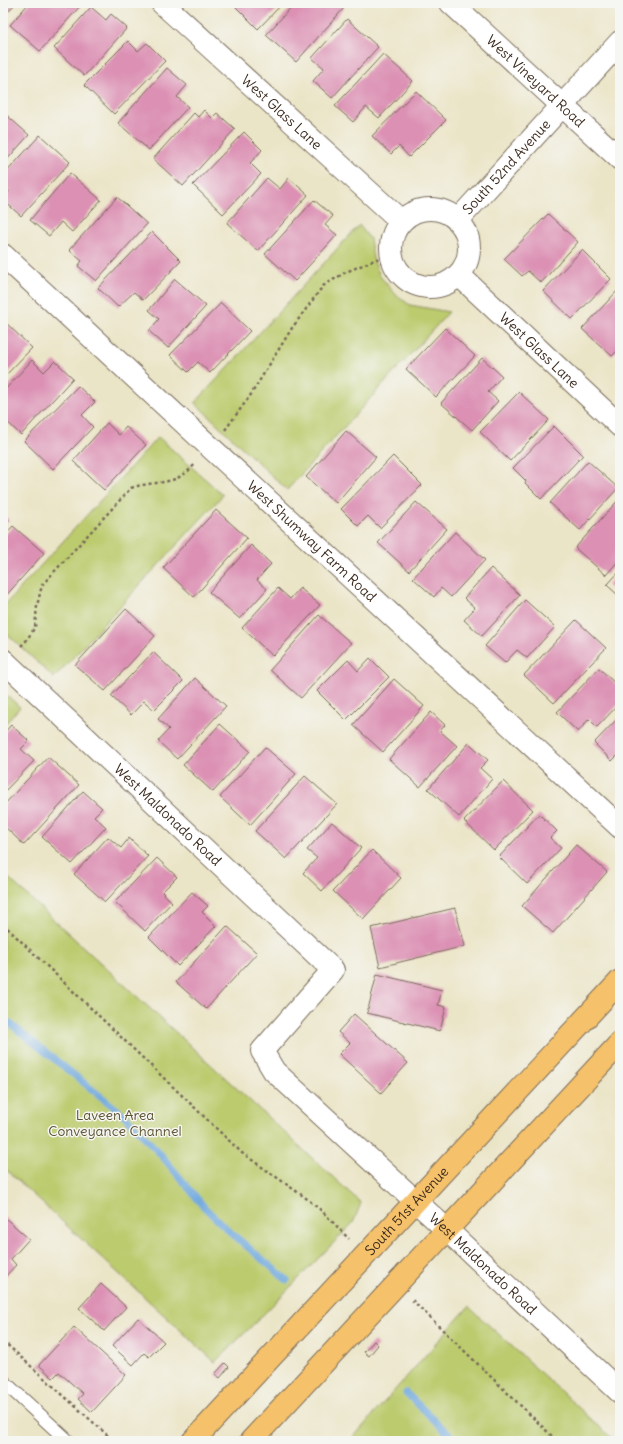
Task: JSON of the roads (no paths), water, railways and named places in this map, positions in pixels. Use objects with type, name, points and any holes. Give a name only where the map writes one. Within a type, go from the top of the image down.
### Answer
[{"type":"main road","name":"South 51st Avenue","points":[[193,1441],[620,982]]},
{"type":"main road","points":[[252,1441],[620,1043]]},
{"type":"street","name":"West Glass Lane","points":[[162,3],[401,221]]},
{"type":"street","name":"West Vineyard Road","points":[[451,3],[620,159]]},
{"type":"street","name":"South 52nd Avenue","points":[[458,220],[620,42]]},
{"type":"street","points":[[423,209],[436,209],[448,212],[458,220],[465,230],[469,241],[469,254],[466,265],[459,275],[448,284],[428,287],[408,281],[398,272],[392,259],[390,246],[393,232],[401,221],[411,213],[423,209]]},
{"type":"street","name":"West Shumway Farm Road","points":[[3,255],[620,827]]},
{"type":"street","name":"West Glass Lane","points":[[459,275],[620,426]]},
{"type":"street","name":"West Maldonado Road","points":[[3,660],[333,970],[262,1051],[274,1071],[620,1392]]},
{"type":"lane","points":[[3,1381],[68,1441]]},
{"type":"waterway","points":[[3,1018],[124,1115],[162,1156],[205,1208],[231,1233],[287,1280]]},
{"type":"waterway","points":[[406,1393],[456,1441]]},
{"type":"park label","name":"Laveen Area Conveyance Channel","points":[[115,1124]]}]
